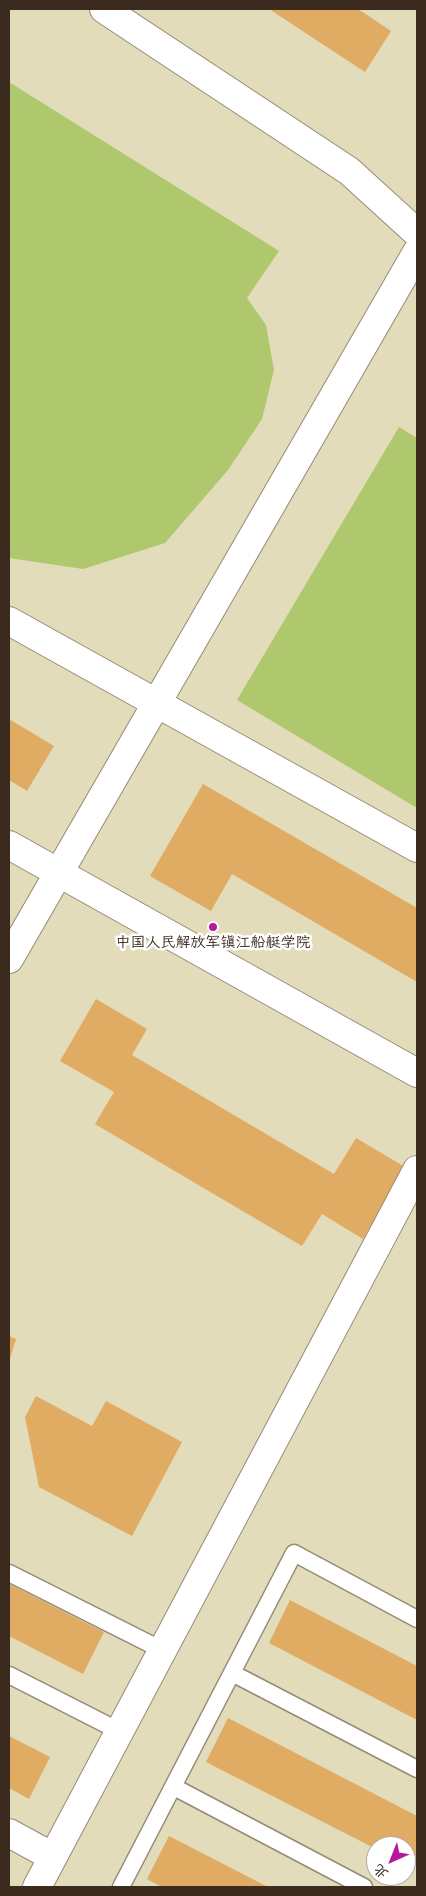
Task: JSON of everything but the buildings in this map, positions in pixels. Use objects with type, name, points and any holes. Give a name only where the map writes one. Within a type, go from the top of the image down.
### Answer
[{"type":"street","points":[[104,9],[349,171],[417,233]]},
{"type":"street","points":[[9,959],[417,252]]},
{"type":"street","points":[[9,621],[417,848]]},
{"type":"street","points":[[9,845],[417,1073]]},
{"type":"street","points":[[37,1887],[417,1170]]},
{"type":"street","points":[[9,1833],[53,1857]]},
{"type":"lane","points":[[121,1887],[294,1553],[417,1619]]},
{"type":"lane","points":[[9,1573],[162,1650]]},
{"type":"lane","points":[[232,1673],[417,1769]]},
{"type":"lane","points":[[9,1675],[119,1731]]},
{"type":"lane","points":[[174,1787],[364,1887]]},
{"type":"shaded area","name":"中国人民解放军镇江船艇学院","points":[[9,9],[417,9],[417,1887],[9,1887]]},
{"type":"green space","points":[[9,82],[279,251],[247,298],[266,325],[274,370],[262,419],[228,470],[165,543],[83,569],[9,558]]},
{"type":"green space","points":[[399,427],[417,438],[417,808],[237,700]]},
{"type":"place","name":"中国人民解放军镇江船艇学院","points":[[213,927]]}]
